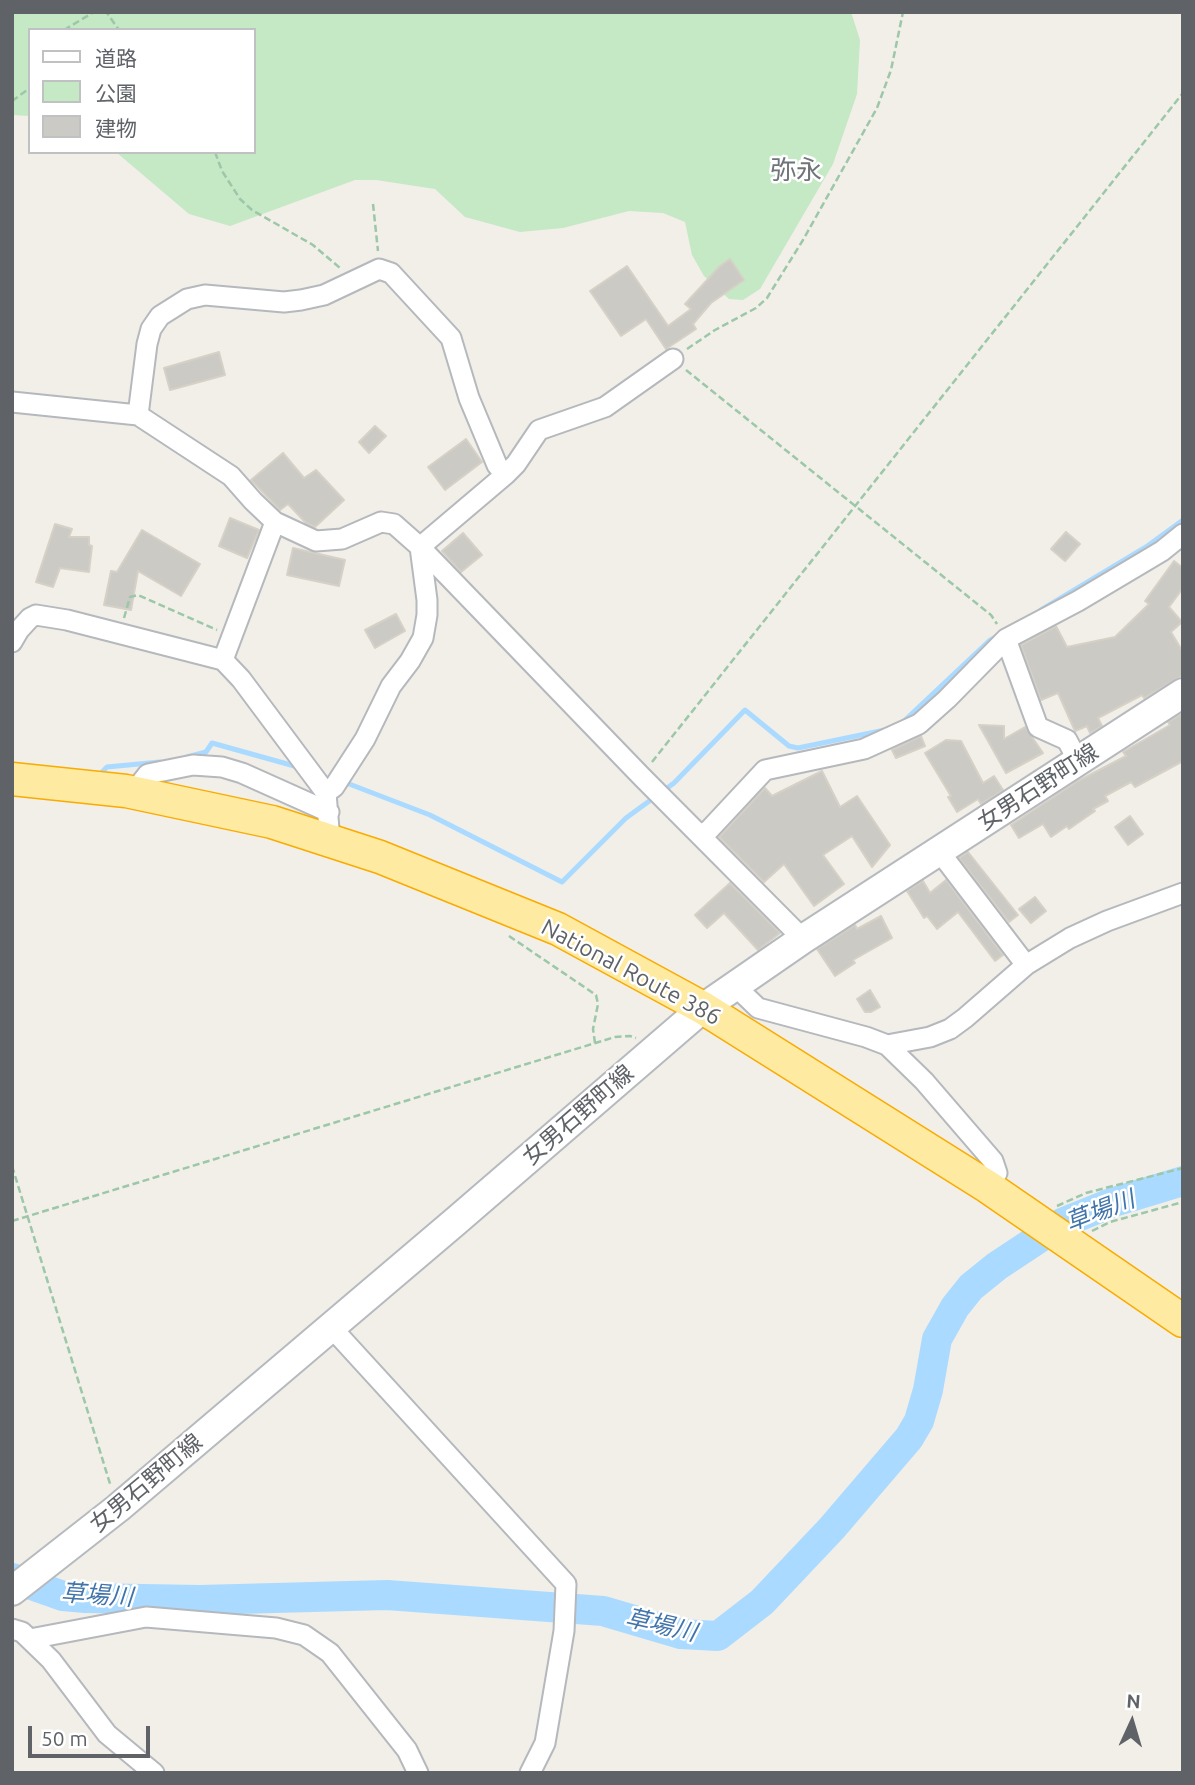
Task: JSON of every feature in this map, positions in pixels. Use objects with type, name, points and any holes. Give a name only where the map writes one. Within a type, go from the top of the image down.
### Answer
[{"type":"highway","name":"National Route 386","points":[[12,779],[133,793],[272,822],[328,816],[380,858],[558,929],[703,1008],[988,1187],[1183,1321]]},
{"type":"main road","name":"女男石野町線","points":[[12,1591],[118,1508],[703,1008],[803,939],[1183,693]]},
{"type":"street","points":[[138,415],[151,329],[160,316],[187,299],[205,295],[285,302],[301,300],[324,295],[379,269],[391,273],[451,338],[468,398],[497,465],[505,475]]},
{"type":"street","points":[[421,547],[505,475],[516,464],[539,430],[605,407],[673,359]]},
{"type":"street","points":[[12,402],[138,415],[231,476],[275,522],[316,541],[342,539],[381,522],[394,524],[421,547],[641,776],[803,939]]},
{"type":"street","points":[[223,660],[275,522]]},
{"type":"street","points":[[700,835],[709,830],[765,770],[864,749],[919,724],[1006,639],[1130,570],[1165,549],[1183,534]]},
{"type":"street","points":[[328,816],[334,787],[365,739],[391,686],[423,638],[427,600],[421,547]]},
{"type":"street","points":[[12,642],[19,630],[36,615],[223,660],[240,679],[328,816]]},
{"type":"street","points":[[1006,639],[1038,727],[1067,740],[1078,761]]},
{"type":"street","points":[[133,793],[148,774],[193,765],[222,767],[328,816]]},
{"type":"street","points":[[939,850],[1026,965]]},
{"type":"street","points":[[887,1045],[930,1037],[950,1029],[1026,965],[1070,938],[1107,920],[1183,893]]},
{"type":"street","points":[[734,985],[758,1008],[887,1045],[923,1081],[993,1161],[997,1172],[988,1187]]},
{"type":"street","points":[[331,1327],[566,1584],[564,1631],[545,1743],[530,1773]]},
{"type":"street","points":[[30,1639],[146,1617],[276,1628],[304,1635],[330,1653],[407,1750],[418,1773]]},
{"type":"street","points":[[12,1629],[22,1632],[51,1660],[107,1734],[154,1773]]},
{"type":"path","points":[[67,28],[94,12]]},
{"type":"path","points":[[103,12],[107,13],[118,28]]},
{"type":"path","points":[[902,12],[891,70],[877,108],[767,298],[756,308],[715,330],[673,359],[991,615],[1006,639]]},
{"type":"path","points":[[12,101],[28,89]]},
{"type":"path","points":[[641,776],[1183,93]]},
{"type":"path","points":[[216,154],[222,171],[240,199],[252,210],[306,241],[344,272],[357,278]]},
{"type":"path","points":[[373,204],[379,269]]},
{"type":"path","points":[[120,635],[130,597],[138,595],[232,637]]},
{"type":"path","points":[[501,931],[596,995],[598,1004],[593,1029],[595,1043]]},
{"type":"path","points":[[12,1221],[615,1037],[631,1036],[644,1042],[652,1051]]},
{"type":"path","points":[[12,1166],[118,1508]]},
{"type":"path","points":[[1031,1217],[1086,1193],[1183,1168]]},
{"type":"path","points":[[1066,1242],[1110,1222],[1183,1202]]},
{"type":"green space","points":[[12,12],[851,12],[860,40],[857,94],[833,164],[760,289],[743,300],[729,299],[704,276],[692,255],[685,222],[663,213],[629,211],[563,228],[520,232],[465,217],[435,189],[376,180],[355,180],[230,226],[189,214],[118,154],[256,154],[256,28],[28,28],[28,116],[12,115]]},
{"type":"building","points":[[730,259],[744,280],[711,303],[693,324],[696,329],[666,349],[646,319],[621,336],[590,291],[627,266],[668,326],[691,309],[685,304],[720,266]]},
{"type":"building","points":[[219,352],[225,375],[170,390],[164,368]]},
{"type":"building","points":[[375,426],[386,436],[369,453],[359,442]]},
{"type":"building","points":[[466,439],[482,462],[445,490],[428,467]]},
{"type":"building","points":[[283,453],[304,478],[316,470],[344,500],[315,527],[306,523],[288,504],[280,510],[251,480]]},
{"type":"building","points":[[230,518],[259,530],[247,558],[219,546]]},
{"type":"building","points":[[55,524],[72,529],[69,537],[89,537],[89,545],[92,546],[89,572],[60,568],[53,587],[36,582]]},
{"type":"building","points":[[142,530],[200,564],[181,596],[138,571],[131,610],[104,605],[111,571],[117,572]]},
{"type":"building","points":[[1066,532],[1080,544],[1065,561],[1051,549]]},
{"type":"building","points":[[463,533],[482,555],[461,572],[442,551]]},
{"type":"building","points":[[293,548],[345,560],[339,586],[287,575]]},
{"type":"building","points":[[1174,561],[1183,568],[1183,588],[1169,607],[1182,622],[1171,632],[1183,652],[1183,675],[1144,698],[1142,695],[1098,718],[1102,726],[1090,733],[1087,726],[1075,731],[1058,693],[1041,700],[1021,645],[1056,626],[1067,647],[1115,637],[1149,604],[1145,601]]},
{"type":"building","points":[[396,614],[405,631],[375,648],[365,630]]},
{"type":"building","points":[[1183,713],[1183,761],[1135,787],[1131,782],[1105,796],[1108,801],[1093,809],[1095,811],[1069,829],[1067,826],[1051,837],[1043,824],[1019,838],[1011,825],[1078,781],[1126,756],[1123,752],[1170,725],[1168,722]]},
{"type":"building","points":[[979,725],[1004,726],[1004,739],[1025,727],[1043,753],[1006,773]]},
{"type":"building","points":[[921,736],[925,746],[896,758],[892,750]]},
{"type":"building","points":[[946,740],[961,741],[983,783],[994,776],[1003,790],[981,804],[978,799],[957,812],[948,797],[951,796],[925,753]]},
{"type":"building","points":[[822,771],[840,807],[857,796],[890,845],[872,867],[852,836],[823,855],[844,884],[814,906],[784,864],[764,882],[719,837],[765,788],[772,796]]},
{"type":"building","points":[[1130,816],[1143,834],[1128,845],[1115,827]]},
{"type":"building","points":[[968,852],[1018,915],[1009,922],[959,858]]},
{"type":"building","points":[[946,880],[1003,955],[995,961],[958,912],[937,929],[927,916],[924,918],[907,891],[923,881],[930,893]]},
{"type":"building","points":[[730,883],[780,933],[758,950],[724,913],[707,928],[695,915]]},
{"type":"building","points":[[1035,897],[1046,911],[1031,923],[1019,909]]},
{"type":"building","points":[[881,916],[892,938],[853,960],[855,963],[835,976],[817,949],[855,925],[857,929]]},
{"type":"building","points":[[870,990],[880,1007],[865,1012],[857,999]]},
{"type":"waterway","points":[[1041,610],[1146,547],[1183,520]]},
{"type":"waterway","points":[[903,722],[989,641],[999,635]]},
{"type":"waterway","points":[[344,782],[430,815],[562,882],[626,818],[674,783],[745,710],[789,746],[798,748],[885,730]]},
{"type":"waterway","points":[[187,757],[206,752],[212,743],[298,767]]},
{"type":"waterway","points":[[97,777],[107,767],[160,762]]},
{"type":"waterway","name":"草場川","points":[[12,1578],[63,1596],[85,1598],[200,1600],[387,1595],[603,1611],[681,1634],[718,1636],[762,1602],[832,1528],[909,1438],[919,1421],[928,1390],[937,1339],[955,1307],[971,1287],[997,1266],[1062,1223],[1114,1202],[1183,1181]]},
{"type":"district","name":"弥永","points":[[796,170]]}]
